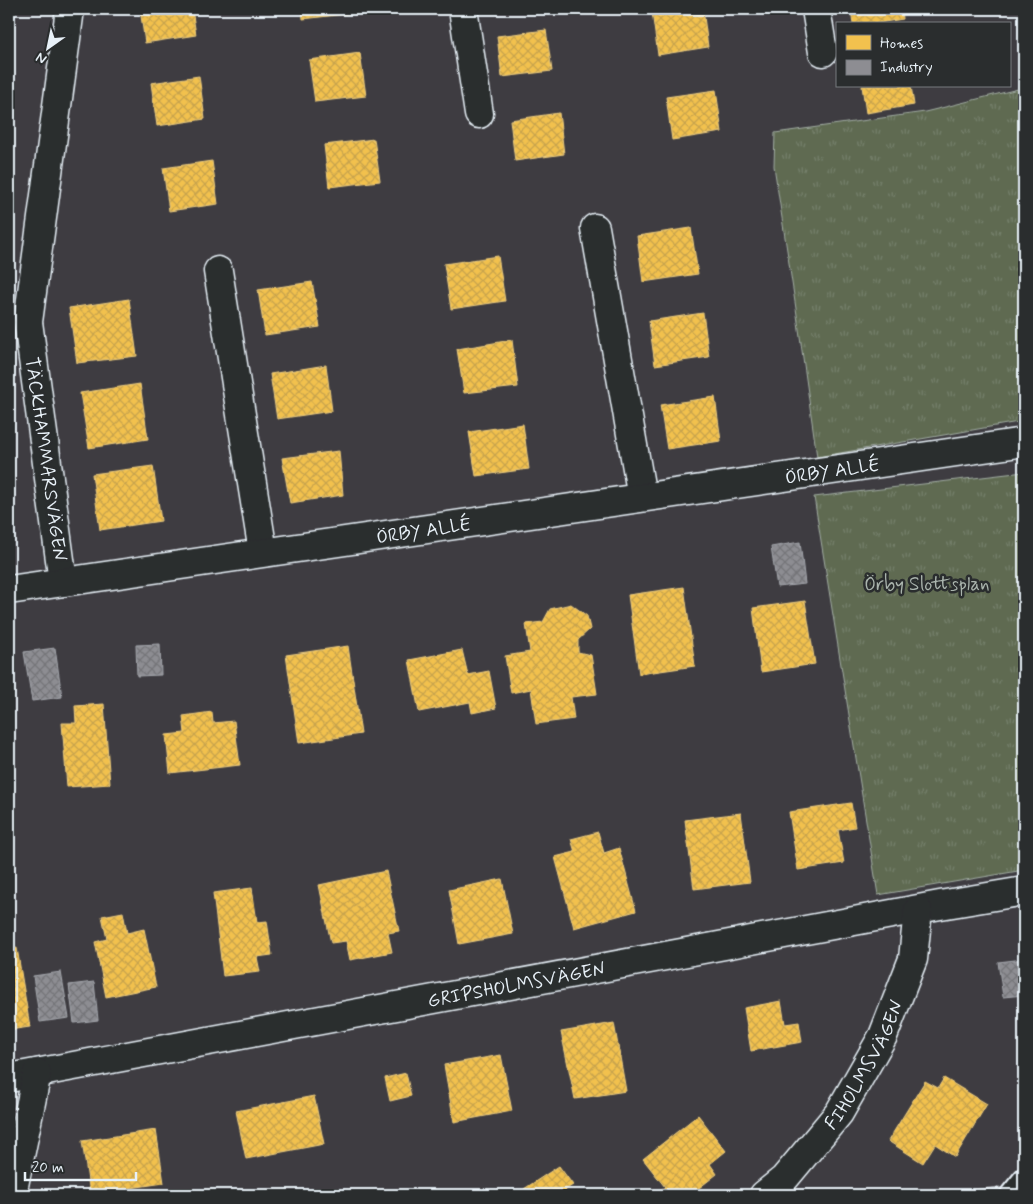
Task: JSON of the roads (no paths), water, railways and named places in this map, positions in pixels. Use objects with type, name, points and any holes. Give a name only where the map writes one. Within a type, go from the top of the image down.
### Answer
[{"type":"street","name":"TÄCKHAMMARSVÄGEN","points":[[64,582],[28,322],[70,9]]},
{"type":"street","points":[[463,9],[479,114]]},
{"type":"street","points":[[816,9],[823,52]]},
{"type":"street","points":[[595,228],[642,497]]},
{"type":"street","points":[[218,271],[263,552]]},
{"type":"street","name":"ÖRBY ALLÉ","points":[[9,590],[1024,442]]},
{"type":"street","name":"GRIPSHOLMSVÄGEN","points":[[9,1078],[1024,891]]},
{"type":"street","name":"FIHOLMSVÄGEN","points":[[764,1195],[784,1179],[839,1113],[883,1036],[913,959],[918,910]]},
{"type":"street","points":[[12,1195],[37,1073]]},
{"type":"lane","points":[[1011,1195],[1024,1179]]},
{"type":"park label","name":"Örby Slottsplan","points":[[927,583]]}]
